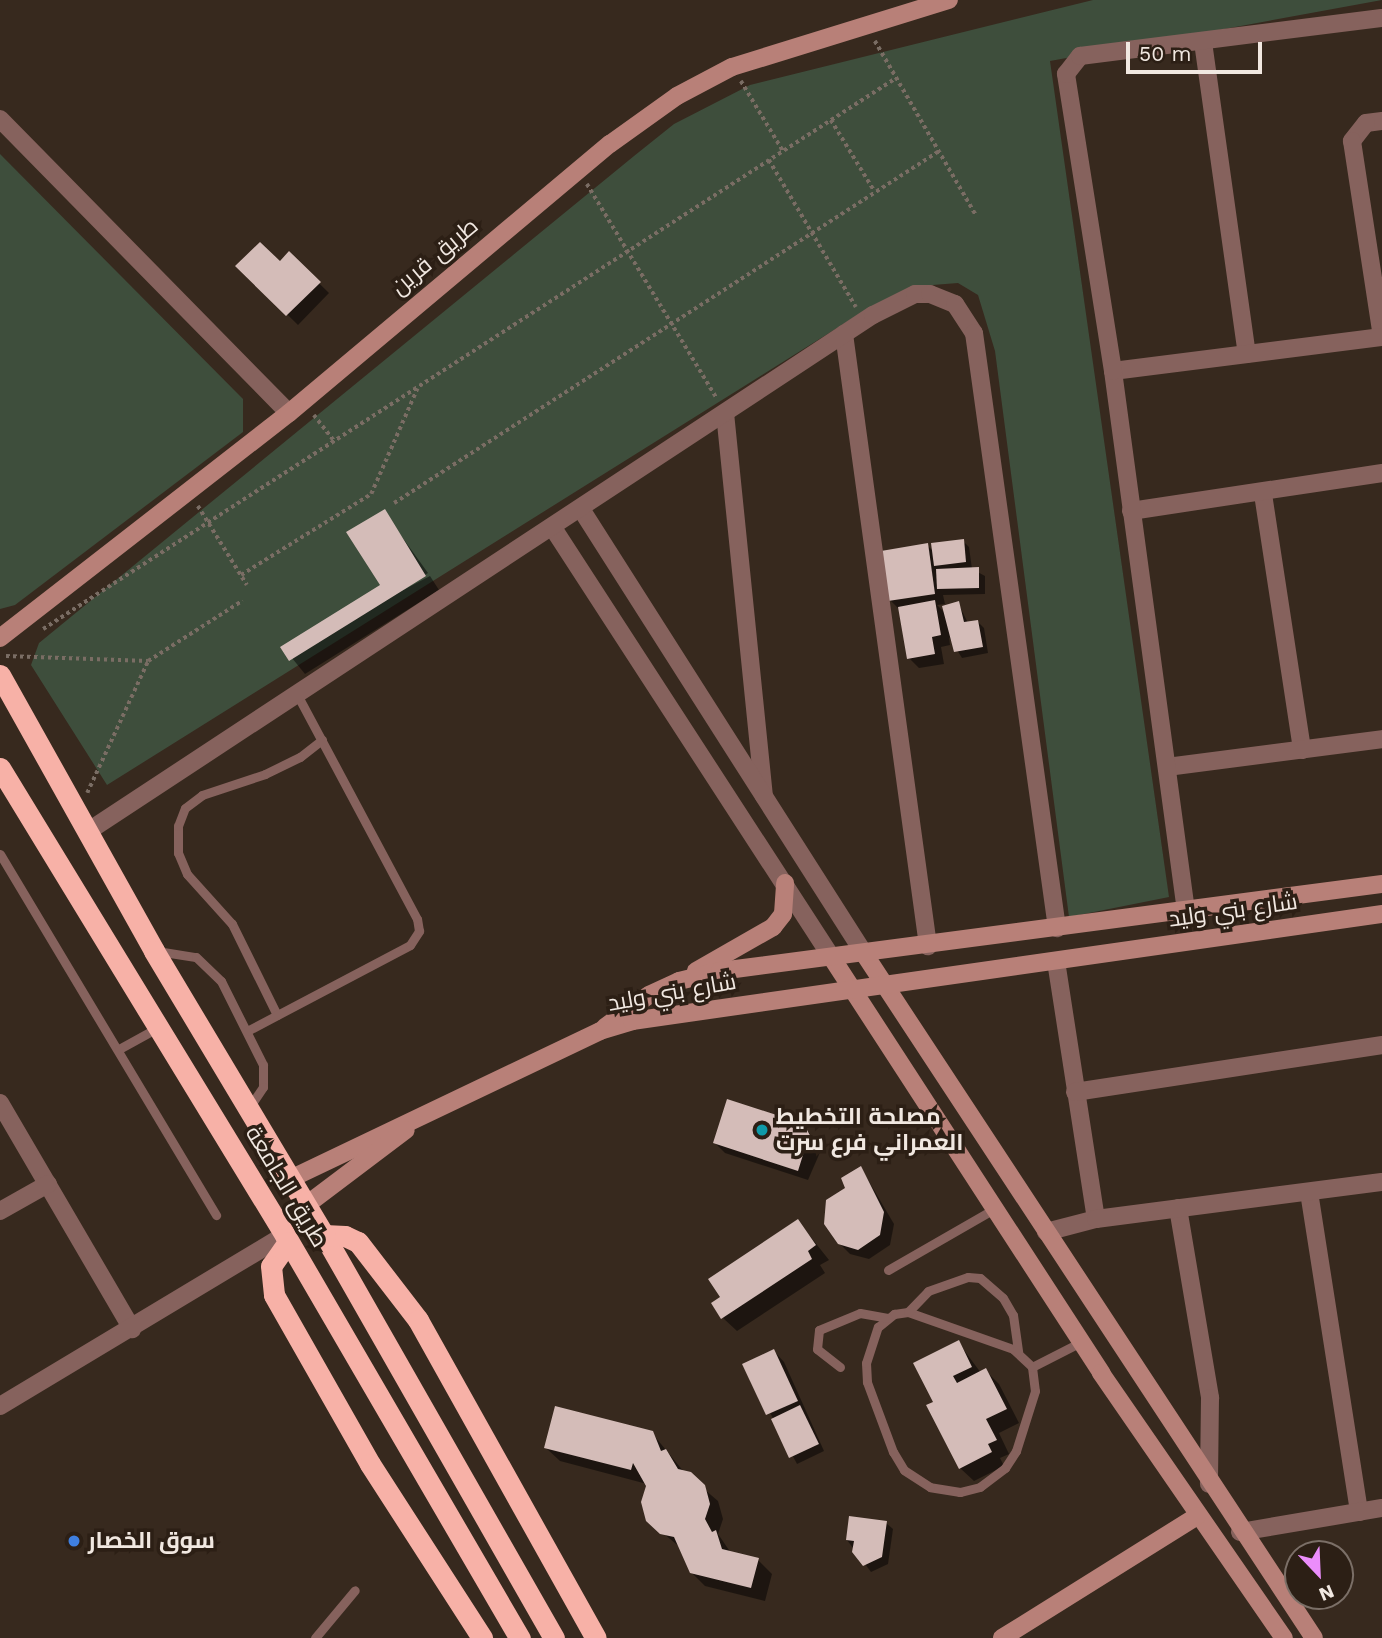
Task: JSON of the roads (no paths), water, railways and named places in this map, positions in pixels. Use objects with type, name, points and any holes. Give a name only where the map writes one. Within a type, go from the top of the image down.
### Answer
[{"type":"highway","name":"طريق الجامعة","points":[[3,655],[82,824],[154,951],[315,1221],[554,1638]]},
{"type":"highway","name":"طريق الجامعة","points":[[0,768],[287,1239],[520,1638]]},
{"type":"highway","points":[[315,1221],[358,1242],[418,1320],[596,1638]]},
{"type":"highway","points":[[287,1239],[271,1266],[274,1295],[370,1464],[482,1638]]},
{"type":"street","name":"طريق قرين","points":[[3,655],[189,492],[296,407],[578,171],[677,96],[732,67],[949,0]]},
{"type":"street","points":[[1186,911],[1113,371],[1066,74],[1080,56],[1382,18]]},
{"type":"street","points":[[1203,42],[1247,354]]},
{"type":"street","points":[[0,119],[296,407]]},
{"type":"street","points":[[1113,371],[1382,337],[1352,141],[1366,123],[1382,121]]},
{"type":"street","points":[[82,824],[297,694],[553,528],[865,320],[915,294],[930,294],[955,304],[974,333],[1057,928]]},
{"type":"street","points":[[844,334],[928,946]]},
{"type":"street","points":[[725,413],[764,801]]},
{"type":"street","points":[[1131,511],[1263,494],[1382,473]]},
{"type":"street","points":[[1263,494],[1302,750]]},
{"type":"street","points":[[581,509],[883,985],[1240,1532],[1314,1638]]},
{"type":"street","points":[[553,528],[1101,1373],[1197,1516],[1284,1638]]},
{"type":"street","points":[[1167,767],[1382,739]]},
{"type":"street","points":[[679,981],[773,927],[783,914],[785,884]]},
{"type":"street","name":"شارع بني وليد","points":[[600,1031],[624,1010],[679,981],[720,971],[865,955],[1382,884]]},
{"type":"street","name":"شارع بني وليد","points":[[600,1031],[665,1015],[1382,914]]},
{"type":"street","points":[[1056,961],[1074,1092],[1096,1219]]},
{"type":"street","points":[[290,1179],[417,1121],[600,1031]]},
{"type":"street","points":[[1074,1092],[1382,1045]]},
{"type":"street","points":[[0,1103],[132,1329]]},
{"type":"street","points":[[315,1221],[417,1121]]},
{"type":"street","points":[[1046,1232],[1096,1219],[1382,1182]]},
{"type":"street","points":[[0,1211],[48,1184]]},
{"type":"street","points":[[1309,1192],[1359,1512]]},
{"type":"street","points":[[1178,1208],[1210,1398],[1209,1484]]},
{"type":"street","points":[[0,1406],[287,1239]]},
{"type":"street","points":[[1101,1373],[1125,1357]]},
{"type":"street","points":[[1240,1532],[1382,1508]]},
{"type":"street","points":[[1002,1638],[1197,1516]]},
{"type":"lane","points":[[247,1031],[410,944],[419,931],[417,919],[297,694]]},
{"type":"lane","points":[[277,1015],[232,924],[187,874],[178,853],[177,826],[184,808],[202,795],[265,774],[322,740]]},
{"type":"lane","points":[[0,854],[120,1049],[216,1215]]},
{"type":"lane","points":[[154,951],[187,954],[210,967],[247,1031],[264,1076],[260,1097],[248,1110]]},
{"type":"lane","points":[[120,1049],[158,1027]]},
{"type":"lane","points":[[888,1270],[994,1209]]},
{"type":"lane","points":[[840,1367],[817,1349],[819,1330],[851,1315],[888,1318],[908,1312],[928,1291],[968,1277],[980,1278],[1003,1298],[1013,1315],[1017,1352]]},
{"type":"lane","points":[[888,1318],[878,1327],[871,1345],[867,1382],[898,1462],[930,1488],[970,1490],[1005,1468],[1035,1391],[1032,1367],[1017,1352],[908,1312]]},
{"type":"lane","points":[[1032,1367],[1081,1342]]},
{"type":"lane","points":[[315,1638],[355,1590]]},
{"type":"place","name":"مصلحة التخطيط العمراني فرع سرت","points":[[762,1130]]},
{"type":"place","name":"سوق الخصار","points":[[74,1541]]}]
